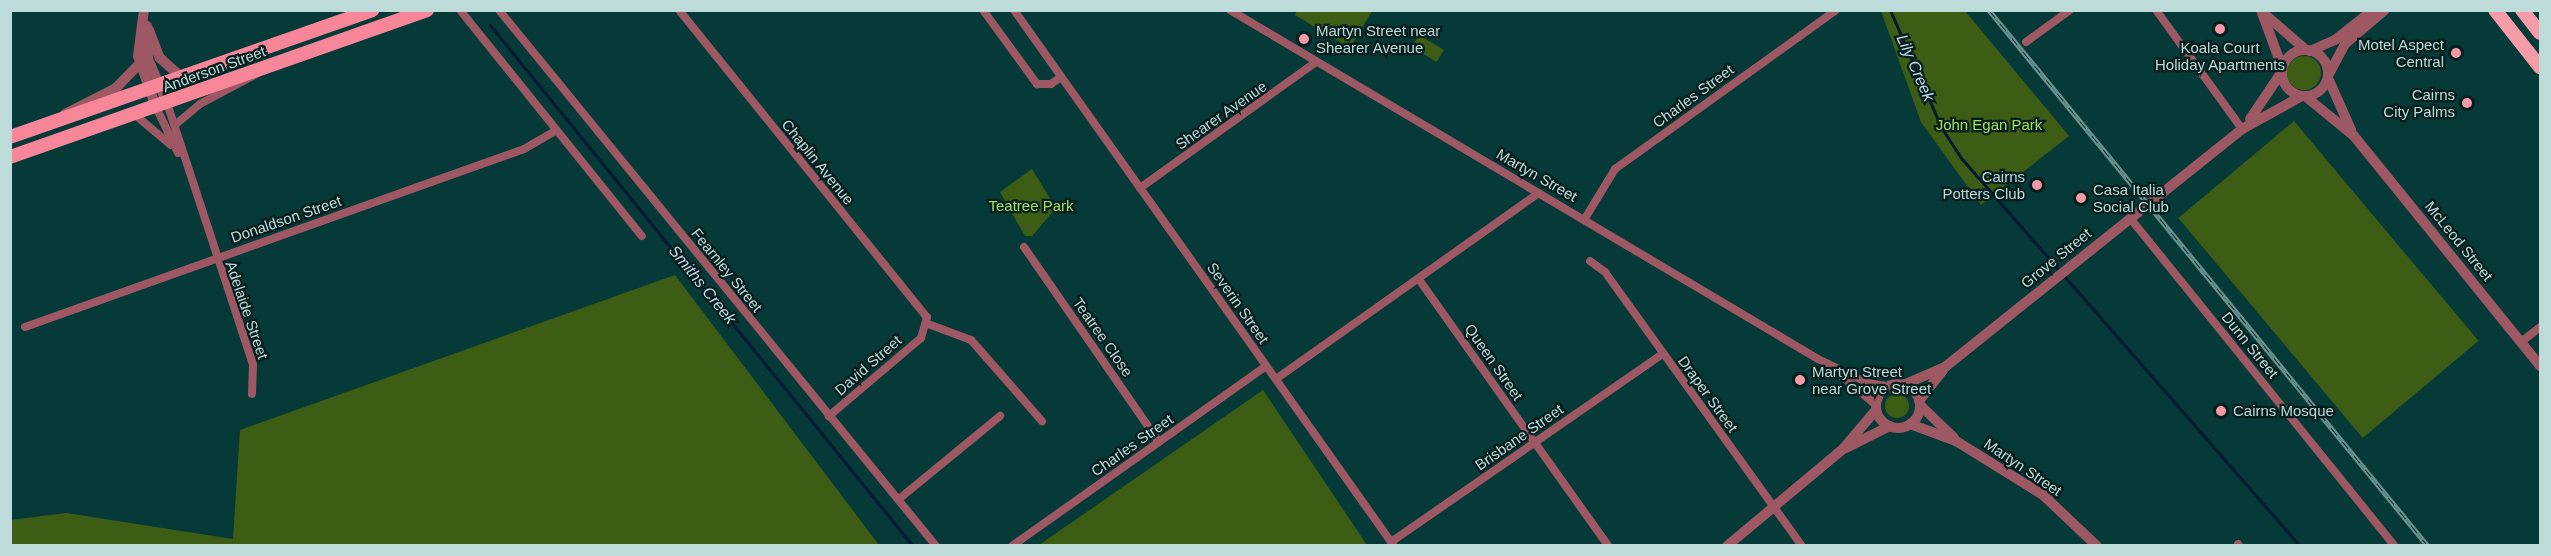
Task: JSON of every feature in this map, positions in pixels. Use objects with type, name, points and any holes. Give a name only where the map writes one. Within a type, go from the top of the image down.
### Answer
[{"type":"highway","points":[[2495,10],[2541,67]]},
{"type":"highway","points":[[2522,10],[2541,33]]},
{"type":"main road","name":"Anderson Street","points":[[10,137],[154,89],[372,10]]},
{"type":"main road","name":"Anderson Street","points":[[10,157],[427,10]]},
{"type":"street","points":[[145,10],[148,59],[154,89]]},
{"type":"street","points":[[145,10],[139,64],[161,105]]},
{"type":"street","points":[[460,10],[554,132],[642,236]]},
{"type":"street","name":"Fearnley Street","points":[[499,10],[936,546]]},
{"type":"street","name":"Chaplin Avenue","points":[[679,10],[925,313],[928,324]]},
{"type":"street","points":[[984,10],[1037,84],[1052,84],[1061,77]]},
{"type":"street","name":"Severin Street","points":[[1014,10],[1392,544]]},
{"type":"street","name":"Martyn Street","points":[[1230,10],[1830,366],[1876,407]]},
{"type":"street","name":"Charles Street","points":[[1584,220],[1615,169],[1836,10]]},
{"type":"street","points":[[2026,42],[2070,10]]},
{"type":"street","points":[[2156,10],[2242,129]]},
{"type":"street","points":[[2261,10],[2308,50],[2325,60],[2328,76]]},
{"type":"street","points":[[2261,10],[2288,89],[2303,96],[2320,91],[2345,44],[2385,10]]},
{"type":"street","points":[[2282,69],[2291,55],[2335,40],[2373,10]]},
{"type":"street","points":[[147,24],[160,58],[182,78]]},
{"type":"street","name":"Shearer Avenue","points":[[1140,188],[1316,62]]},
{"type":"street","points":[[52,122],[109,93],[139,64]]},
{"type":"street","points":[[175,125],[200,104],[246,84],[264,68]]},
{"type":"street","name":"Grove Street","points":[[2242,129],[2270,96],[2282,69]]},
{"type":"street","name":"McLeod Street","points":[[2328,76],[2354,136]]},
{"type":"street","name":"Grove Street","points":[[1919,403],[1945,367],[2065,269],[2242,129],[2303,96]]},
{"type":"street","name":"McLeod Street","points":[[2303,96],[2354,136],[2541,366]]},
{"type":"street","name":"Adelaide Street","points":[[161,105],[175,125],[185,167],[253,365],[252,394]]},
{"type":"street","name":"Adelaide Street","points":[[161,105],[176,149],[185,167]]},
{"type":"street","name":"Adelaide Street","points":[[134,114],[176,149]]},
{"type":"street","name":"Donaldson Street","points":[[25,327],[524,149],[554,132]]},
{"type":"street","points":[[1276,379],[1420,281],[1539,194]]},
{"type":"street","name":"Dunn Street","points":[[2130,218],[2395,546]]},
{"type":"street","name":"Teatree Close","points":[[1024,247],[1159,442]]},
{"type":"street","name":"Draper Street","points":[[1590,261],[1605,272],[1802,546]]},
{"type":"street","name":"Queen Street","points":[[1420,281],[1608,546]]},
{"type":"street","points":[[928,324],[972,340],[1042,421]]},
{"type":"street","name":"David Street","points":[[829,416],[925,333],[928,324]]},
{"type":"street","points":[[2521,342],[2541,327]]},
{"type":"street","name":"Brisbane Street","points":[[1392,544],[1534,442],[1663,354]]},
{"type":"street","name":"Charles Street","points":[[1012,546],[1266,366]]},
{"type":"street","name":"Martyn Street","points":[[1830,366],[1888,386]]},
{"type":"street","name":"Grove Street","points":[[1904,385],[1945,367]]},
{"type":"street","points":[[1727,546],[1843,449],[1876,407],[1888,386],[1904,385],[1919,403],[1910,424],[1890,426],[1843,449]]},
{"type":"street","name":"Martyn Street","points":[[1919,403],[1956,441]]},
{"type":"street","points":[[1876,407],[1890,426]]},
{"type":"street","points":[[899,499],[1000,416]]},
{"type":"street","name":"Martyn Street","points":[[1910,424],[1956,441],[2043,495],[2097,546]]},
{"type":"green space","points":[[1297,10],[1372,11],[1350,48],[1295,15]]},
{"type":"green space","name":"John Egan Park","points":[[1881,11],[1965,11],[2069,136],[1981,205],[1921,122]]},
{"type":"green space","points":[[1419,35],[1444,50],[1437,62],[1412,47]]},
{"type":"green space","points":[[2304,56],[2316,61],[2321,73],[2316,85],[2304,90],[2292,85],[2287,73],[2292,61]]},
{"type":"green space","points":[[2294,121],[2478,341],[2363,438],[2178,218]]},
{"type":"green space","name":"Teatree Park","points":[[1032,169],[1056,208],[1032,236],[1025,236],[1000,192]]},
{"type":"green space","points":[[675,275],[879,545],[11,545],[11,520],[66,513],[233,539],[240,430]]},
{"type":"green space","points":[[1263,390],[1367,545],[1039,545]]},
{"type":"green space","points":[[1897,394],[1906,397],[1909,406],[1906,415],[1897,418],[1888,415],[1885,406],[1888,397]]},
{"type":"waterway","name":"Lily Creek","points":[[1890,10],[1941,127],[1962,159],[2300,546]]},
{"type":"waterway","name":"Smiths Creek","points":[[490,25],[913,546]]},
{"type":"railway","points":[[1989,10],[2428,546]]},
{"type":"place","name":"Koala Court Holiday Apartments","points":[[2220,29]]},
{"type":"place","name":"Martyn Street near Shearer Avenue","points":[[1304,39]]},
{"type":"place","name":"Motel Aspect Central","points":[[2456,53]]},
{"type":"place","name":"Cairns City Palms","points":[[2467,103]]},
{"type":"place","name":"Cairns Potters Club","points":[[2037,185]]},
{"type":"place","name":"Casa Italia Social Club","points":[[2081,198]]},
{"type":"place","name":"Martyn Street near Grove Street","points":[[1800,380]]},
{"type":"place","name":"Cairns Mosque","points":[[2221,411]]}]
